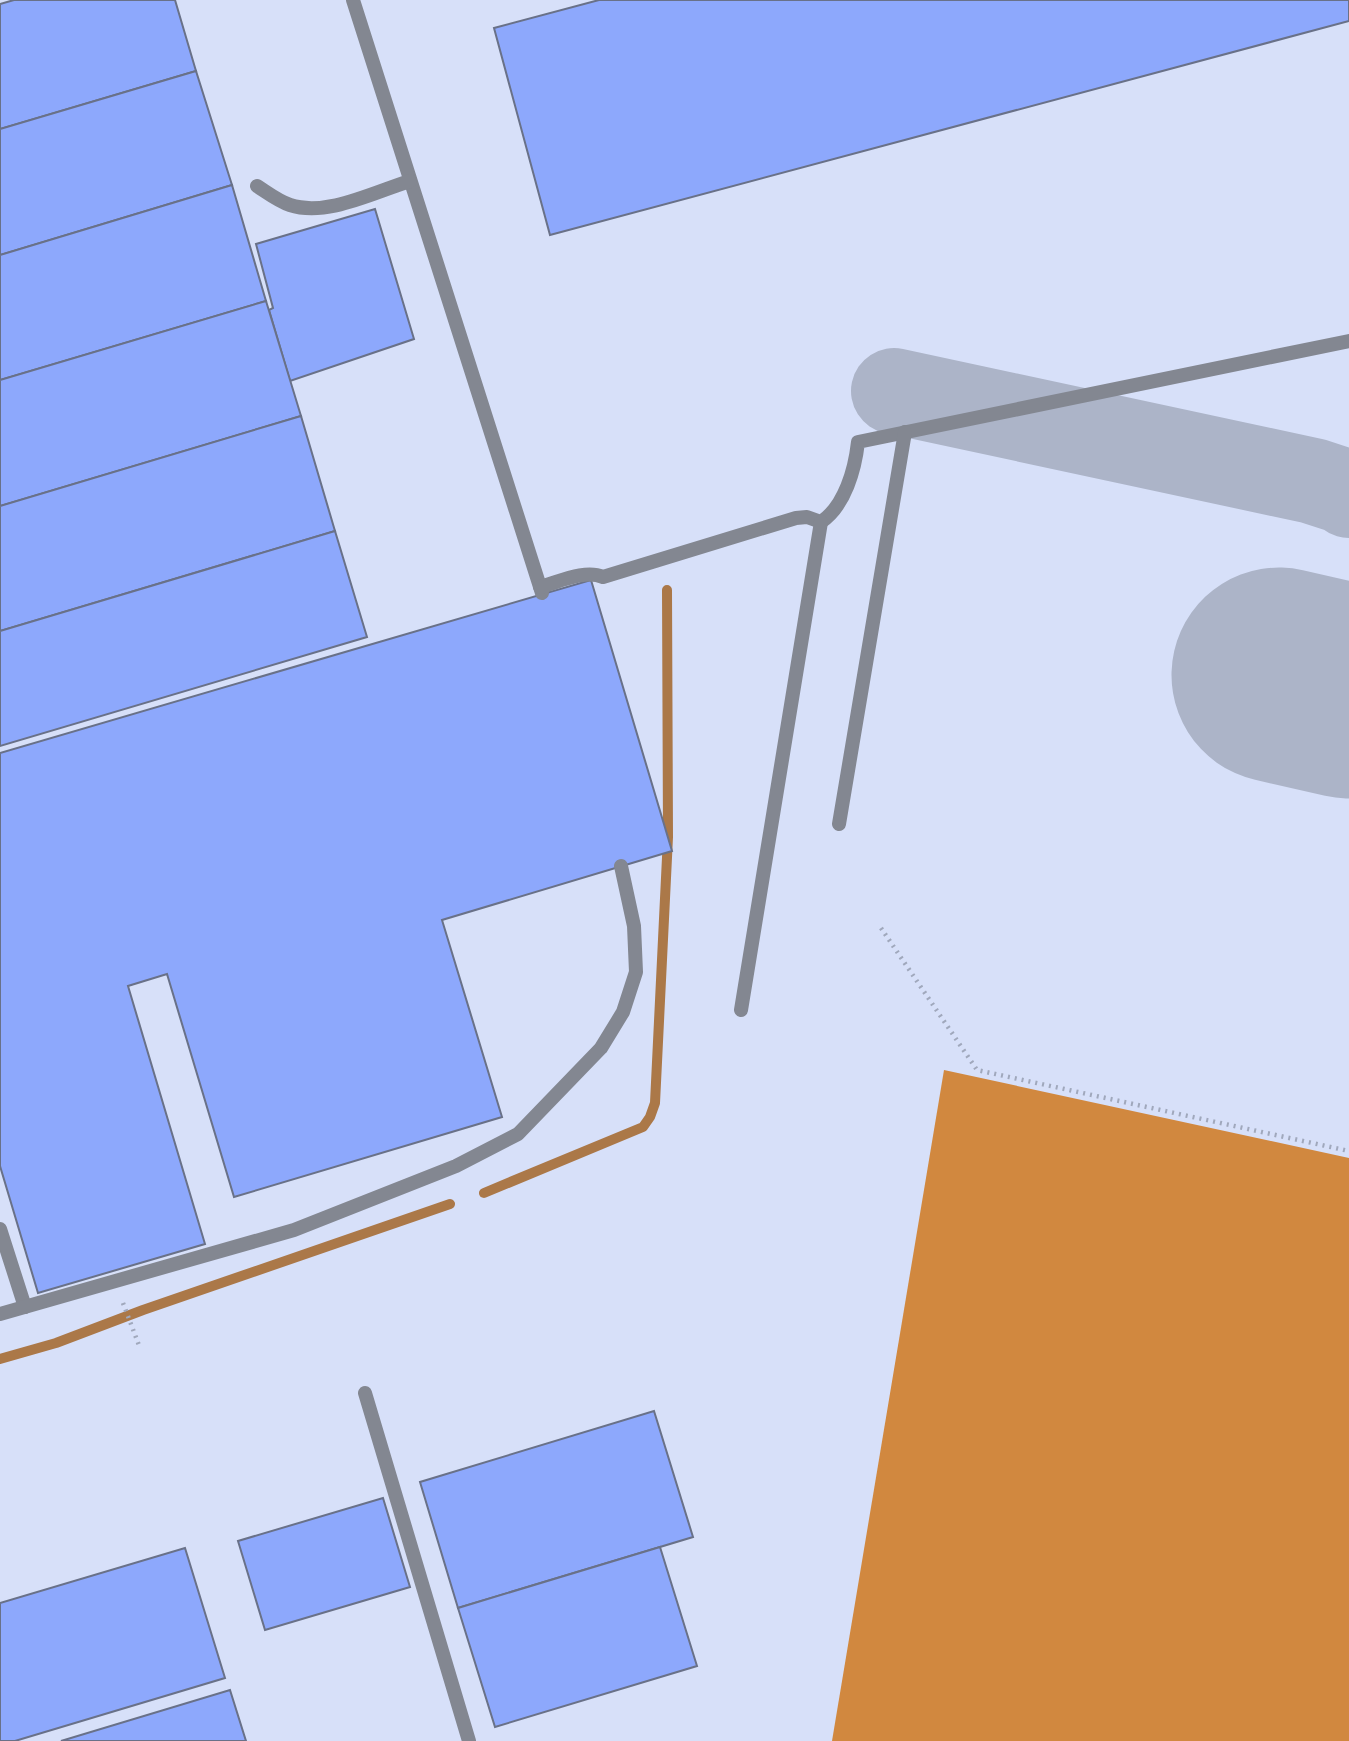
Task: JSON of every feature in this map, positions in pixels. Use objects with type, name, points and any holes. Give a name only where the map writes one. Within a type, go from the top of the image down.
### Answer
[{"type":"lane","points":[[353,0],[541,591],[587,574],[604,577],[796,519],[807,517],[821,522]]},
{"type":"lane","points":[[257,186],[293,206],[326,209],[410,181]]},
{"type":"lane","points":[[741,1010],[821,522],[831,515],[838,505],[856,461],[858,442],[1349,341]]},
{"type":"lane","points":[[839,824],[905,432]]},
{"type":"lane","points":[[0,1314],[294,1230],[456,1166],[518,1134],[601,1048],[623,1012],[636,972],[634,926],[621,866]]},
{"type":"lane","points":[[0,1229],[25,1307]]},
{"type":"lane","points":[[365,1393],[470,1741]]},
{"type":"path","points":[[881,928],[977,1070],[1349,1151]]},
{"type":"path","points":[[121,1297],[140,1348]]},
{"type":"shaded area","points":[[944,1070],[1349,1158],[1349,1741],[832,1741]]},
{"type":"building","points":[[14,0],[175,0],[196,71],[0,129],[0,4]]},
{"type":"building","points":[[599,0],[1349,0],[1349,21],[550,235],[494,28]]},
{"type":"building","points":[[196,71],[232,185],[0,255],[0,129]]},
{"type":"building","points":[[232,185],[266,301],[0,380],[0,255]]},
{"type":"building","points":[[375,209],[414,339],[290,381],[269,310],[273,308],[256,244]]},
{"type":"building","points":[[266,301],[301,416],[0,506],[0,380]]},
{"type":"building","points":[[301,416],[335,531],[0,631],[0,506]]},
{"type":"building","points":[[335,531],[367,637],[0,746],[0,631]]},
{"type":"building","points":[[591,580],[672,851],[442,920],[502,1117],[234,1197],[167,974],[128,986],[205,1244],[38,1293],[0,1166],[0,753]]},
{"type":"building","points":[[654,1411],[693,1537],[458,1608],[420,1482]]},
{"type":"building","points":[[383,1498],[410,1587],[265,1630],[238,1541]]},
{"type":"building","points":[[660,1547],[697,1666],[495,1727],[458,1608]]},
{"type":"building","points":[[185,1548],[225,1678],[15,1741],[0,1741],[0,1603]]},
{"type":"building","points":[[230,1690],[246,1741],[61,1741]]},
{"type":"waterway","points":[[484,1193],[643,1127],[655,1103],[668,837],[667,590]]},
{"type":"waterway","points":[[0,1359],[56,1343],[143,1310],[450,1204]]},
{"type":"taxiway","points":[[894,391],[1313,481],[1349,495]]},
{"type":"runway","points":[[1279,675],[1349,691]]}]
